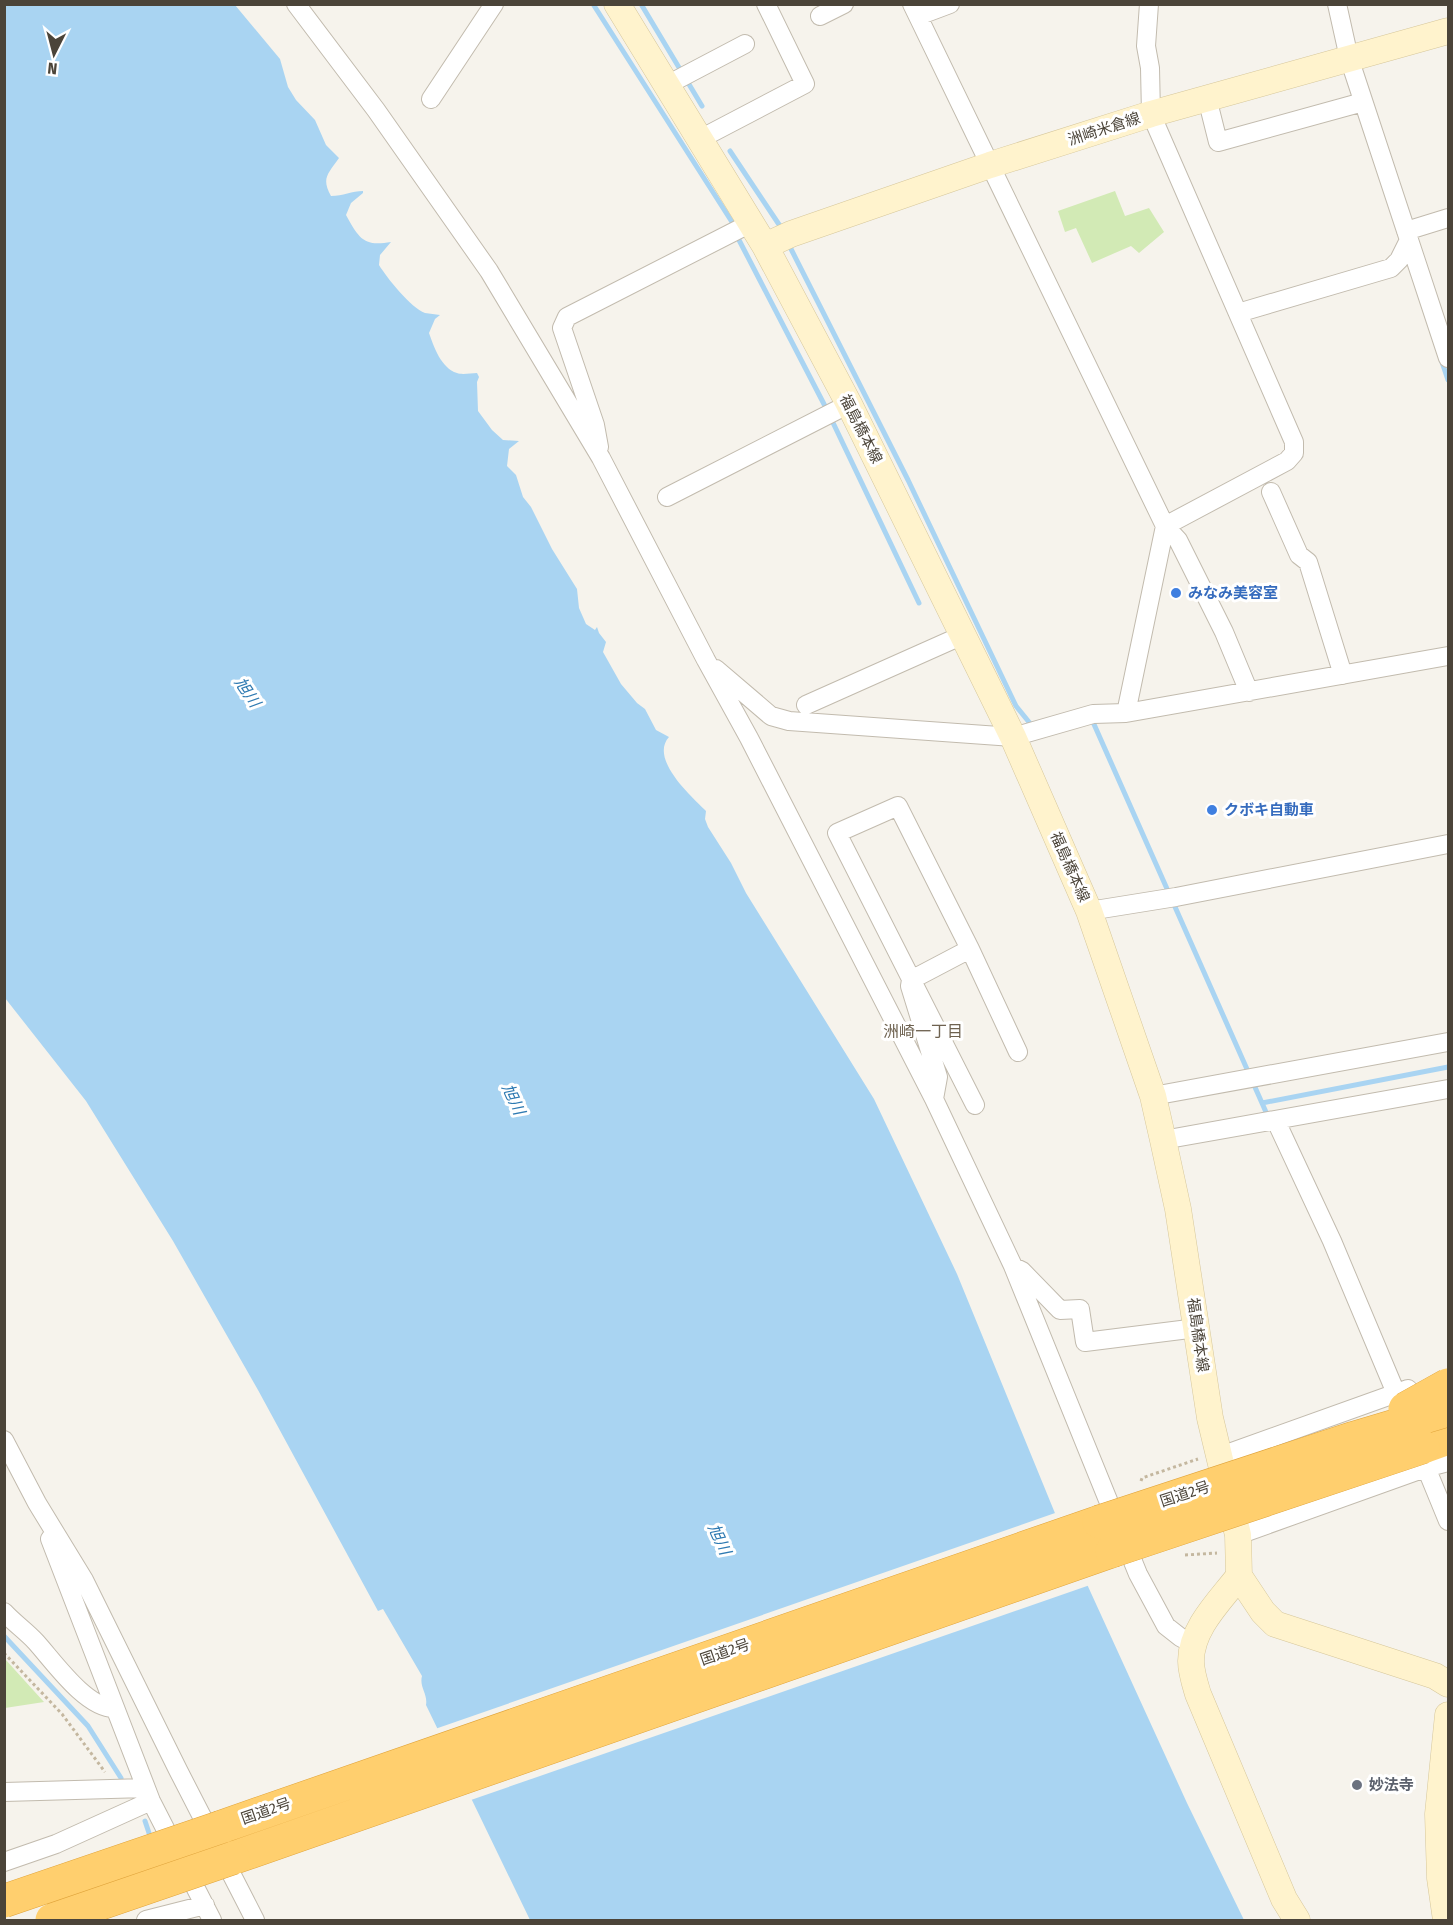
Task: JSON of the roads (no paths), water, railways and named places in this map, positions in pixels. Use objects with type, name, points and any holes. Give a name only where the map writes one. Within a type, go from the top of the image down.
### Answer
[{"type":"highway","points":[[1354,1437],[1449,1384]]},
{"type":"highway","name":"国道2号","points":[[4,1901],[1099,1522],[1354,1437],[1449,1410]]},
{"type":"highway","name":"国道2号","points":[[52,1920],[1113,1551],[1439,1452]]},
{"type":"main road","name":"福島橋本線","points":[[621,5],[678,79],[700,139],[765,246],[836,411],[963,635],[1027,732],[1153,1096],[1178,1209],[1210,1418],[1238,1535],[1239,1576]]},
{"type":"main road","name":"洲崎米倉線","points":[[765,246],[791,234],[990,165],[1150,114],[1449,31]]},
{"type":"main road","points":[[1297,1920],[1284,1899],[1198,1694],[1191,1662],[1193,1644],[1204,1621],[1239,1576],[1263,1612],[1275,1624],[1435,1676],[1449,1684]]},
{"type":"main road","points":[[1446,1920],[1440,1878],[1449,1715]]},
{"type":"street","points":[[296,4],[376,111],[489,271],[601,458],[705,660],[755,749],[934,1099],[1012,1266],[1138,1574],[1166,1626],[1193,1644]]},
{"type":"street","points":[[431,99],[494,4]]},
{"type":"street","points":[[700,139],[805,84],[766,4]]},
{"type":"street","points":[[820,16],[844,4]]},
{"type":"street","points":[[950,4],[915,10],[1165,526],[1178,540],[1224,632],[1249,692]]},
{"type":"street","points":[[1149,4],[1146,46],[1150,69],[1150,114],[1294,442],[1294,453],[1287,461],[1165,526]]},
{"type":"street","points":[[1337,4],[1360,103],[1406,242],[1449,358]]},
{"type":"street","points":[[678,79],[745,44]]},
{"type":"street","points":[[1207,98],[1218,142],[1360,103]]},
{"type":"street","points":[[1238,314],[1391,268],[1399,260],[1406,242],[1449,218]]},
{"type":"street","points":[[601,458],[595,425],[562,328],[567,317],[751,223]]},
{"type":"street","points":[[667,497],[836,411]]},
{"type":"street","points":[[1271,492],[1299,555],[1308,562],[1342,675]]},
{"type":"street","points":[[1126,713],[1165,526]]},
{"type":"street","points":[[806,705],[963,635]]},
{"type":"street","points":[[705,660],[771,716],[789,721],[1027,732],[1093,714],[1126,713],[1449,656]]},
{"type":"street","points":[[975,1105],[837,833],[898,806],[970,949],[1018,1052]]},
{"type":"street","points":[[1089,911],[1172,898],[1449,844]]},
{"type":"street","points":[[934,1099],[938,1077],[910,986],[912,980],[970,949]]},
{"type":"street","points":[[1153,1096],[1449,1041]]},
{"type":"street","points":[[1163,1140],[1449,1089]]},
{"type":"street","points":[[1272,1122],[1332,1241],[1397,1394],[1439,1452],[1449,1521]]},
{"type":"street","points":[[1012,1266],[1022,1271],[1060,1310],[1080,1309],[1085,1342],[1197,1328]]},
{"type":"street","points":[[1218,1457],[1397,1394],[1449,1371]]},
{"type":"street","points":[[4,1440],[36,1503],[84,1580],[255,1920]]},
{"type":"street","points":[[1238,1535],[1439,1452]]},
{"type":"street","points":[[36,1503],[149,1795],[209,1913],[146,1920]]},
{"type":"street","points":[[4,1612],[82,1692],[100,1705],[114,1708]]},
{"type":"street","points":[[4,1792],[115,1789],[149,1795]]},
{"type":"street","points":[[4,1862],[56,1844],[149,1795]]},
{"type":"water","name":"旭川","points":[[5,5],[235,5],[280,59],[288,87],[296,100],[315,120],[326,145],[339,158],[326,180],[331,196],[363,191],[351,203],[346,215],[355,230],[368,242],[391,242],[380,255],[379,265],[393,285],[419,310],[440,315],[435,319],[429,333],[439,356],[447,367],[457,373],[477,373],[479,377],[477,382],[478,411],[492,430],[503,440],[519,441],[509,449],[507,466],[516,475],[523,497],[531,507],[552,549],[577,589],[579,608],[586,624],[595,630],[597,627],[606,642],[603,652],[621,684],[645,709],[656,730],[669,737],[664,746],[664,756],[668,766],[683,787],[706,811],[705,819],[708,827],[731,863],[746,893],[874,1099],[957,1274],[1059,1523],[1187,1803],[1244,1920],[530,1920],[426,1705],[422,1676],[383,1609],[378,1611],[258,1390],[173,1241],[86,1101],[5,998]]},
{"type":"waterway","points":[[593,4],[732,222]]},
{"type":"waterway","points":[[641,4],[702,106]]},
{"type":"waterway","points":[[730,151],[780,226]]},
{"type":"waterway","points":[[739,240],[826,408],[919,603]]},
{"type":"waterway","points":[[790,247],[908,480],[1016,706],[1033,727]]},
{"type":"waterway","points":[[1441,359],[1448,380]]},
{"type":"waterway","points":[[1090,721],[1093,722],[1262,1103],[1448,1067]]},
{"type":"waterway","points":[[1262,1103],[1269,1119]]},
{"type":"waterway","points":[[4,1636],[88,1726],[121,1778]]},
{"type":"waterway","points":[[145,1821],[151,1839]]},
{"type":"place","name":"みなみ美容室","points":[[1176,593]]},
{"type":"place","name":"クボキ自動車","points":[[1212,810]]},
{"type":"place","name":"妙法寺","points":[[1357,1785]]},
{"type":"district","name":"洲崎一丁目","points":[[923,1031]]}]
